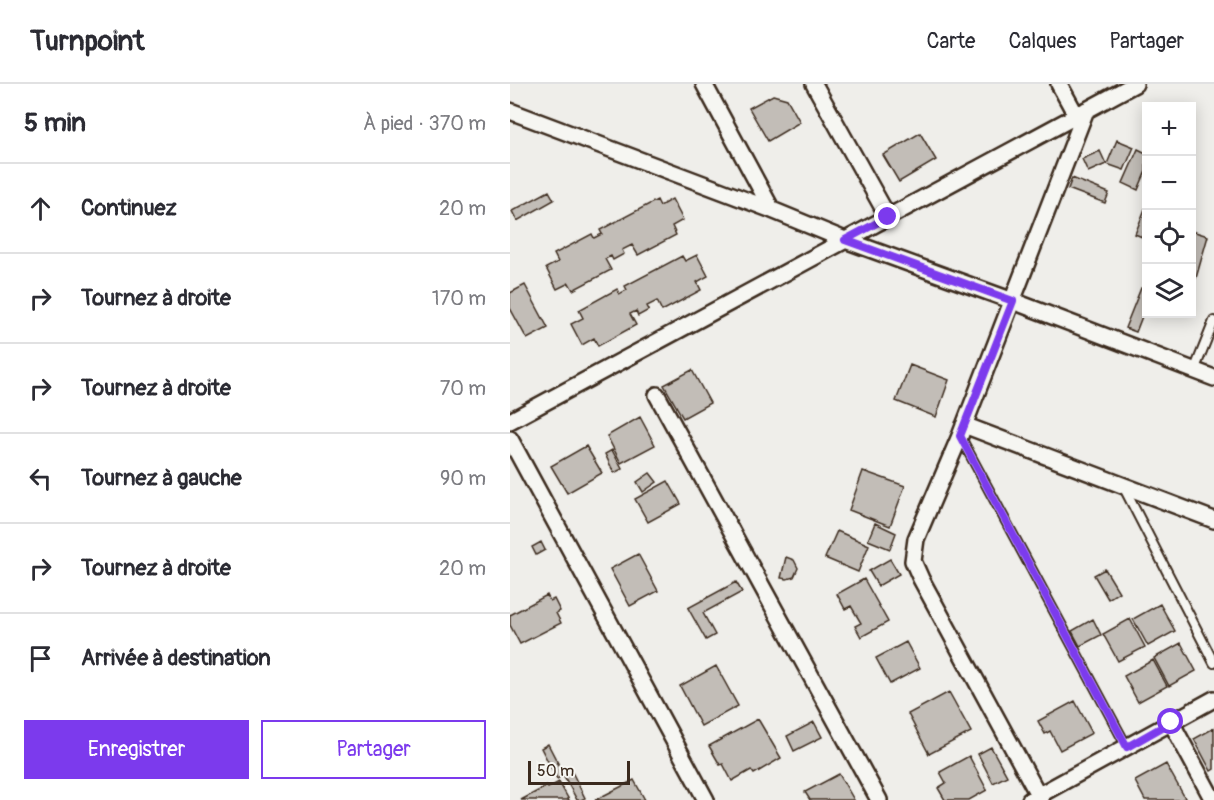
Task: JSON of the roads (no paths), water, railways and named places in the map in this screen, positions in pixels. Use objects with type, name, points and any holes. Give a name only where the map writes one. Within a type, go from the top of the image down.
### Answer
[{"type":"street","points":[[704,84],[772,210]]},
{"type":"street","points":[[814,84],[888,217]]},
{"type":"street","points":[[1059,84],[1081,113]]},
{"type":"street","points":[[510,421],[1135,84]]},
{"type":"street","points":[[510,111],[845,240],[1214,378]]},
{"type":"street","points":[[1081,113],[1013,301],[916,539],[913,561],[1037,798],[1214,699]]},
{"type":"street","points":[[657,394],[879,800]]},
{"type":"street","points":[[962,430],[1214,520]]},
{"type":"street","points":[[510,439],[706,800]]},
{"type":"street","points":[[1171,722],[1213,800]]},
{"type":"lane","points":[[1194,371],[1214,321]]},
{"type":"lane","points":[[962,430],[1127,747]]},
{"type":"lane","points":[[1123,486],[1214,663]]}]
